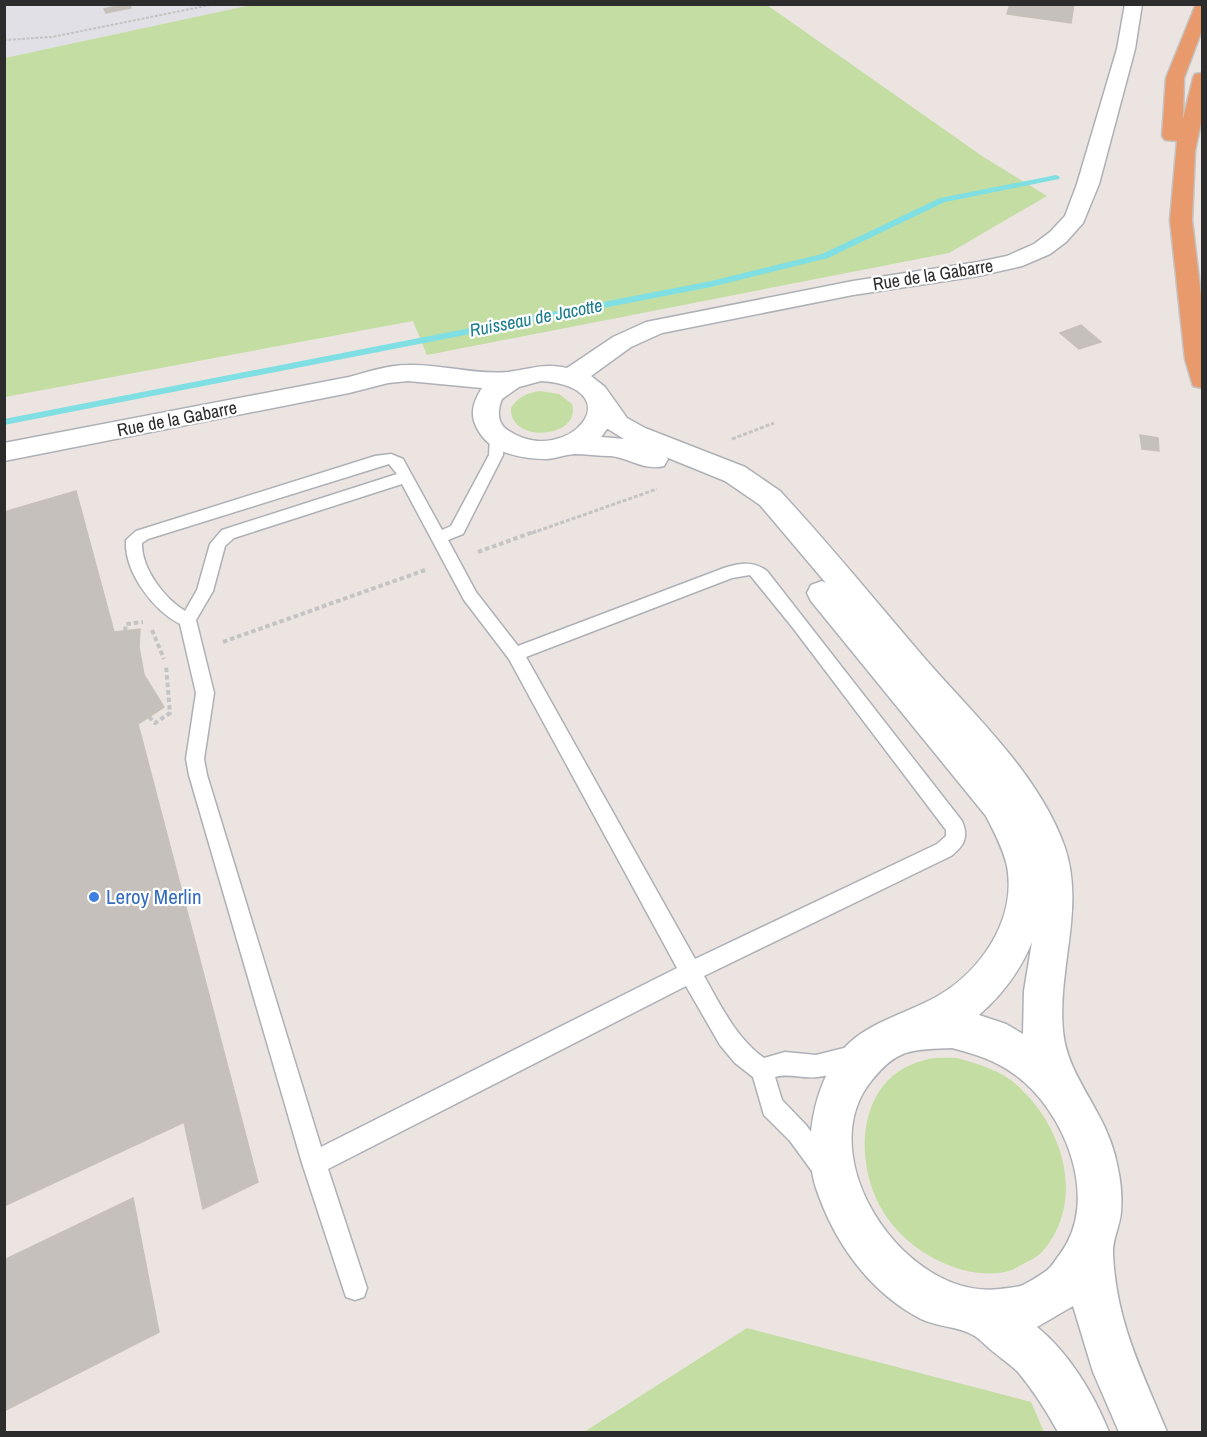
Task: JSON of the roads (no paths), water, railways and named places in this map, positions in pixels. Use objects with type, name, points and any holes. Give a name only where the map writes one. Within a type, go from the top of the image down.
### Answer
[{"type":"highway","points":[[1203,8],[1175,78],[1171,147],[1197,359],[1203,380]]},
{"type":"highway","points":[[1181,220],[1185,151],[1203,78]]},
{"type":"street","name":"Rue de la Gabarre","points":[[572,377],[622,342],[655,327],[853,288],[978,269],[1014,261],[1042,249],[1058,237],[1075,218],[1088,184],[1126,49],[1134,4]]},
{"type":"street","name":"Rue de la Gabarre","points":[[4,452],[349,385],[388,375],[408,373],[483,380],[510,380]]},
{"type":"street","points":[[601,403],[601,415],[596,427],[586,437],[571,445],[552,450],[531,450],[512,446],[490,428],[484,408],[489,397],[510,380],[541,373],[572,377],[591,388],[618,424],[636,434],[735,474],[770,498],[977,744],[1020,798],[1042,832],[1053,869],[1056,904],[1044,987],[1043,1033],[1062,1093],[1084,1130],[1097,1170],[1099,1212],[1090,1251],[1097,1314],[1117,1371],[1143,1432]]},
{"type":"street","name":"Rue de la Gabarre","points":[[349,385],[397,384],[453,398],[490,428]]},
{"type":"street","points":[[571,445],[624,448],[723,488],[749,506],[998,805],[1015,837],[1026,872],[1026,897],[1021,923],[995,973],[965,1002],[914,1030],[888,1039],[867,1054],[846,1079],[834,1111],[831,1147],[837,1186],[858,1233],[893,1273],[936,1302],[984,1314],[1028,1308],[1065,1285],[1090,1251]]},
{"type":"street","points":[[914,1030],[952,1028],[992,1038],[1030,1060],[1062,1093]]},
{"type":"street","points":[[984,1314],[1034,1355],[1067,1400],[1085,1432]]},
{"type":"lane","points":[[439,537],[457,530],[496,455],[490,428]]},
{"type":"lane","points":[[188,620],[172,611],[147,582],[133,548],[134,540],[142,535],[380,460],[391,459],[398,463],[470,596],[515,654],[734,1048],[750,1063],[762,1070],[772,1107],[798,1133],[837,1186]]},
{"type":"lane","points":[[355,1288],[314,1162],[198,775],[195,759],[205,693],[188,620],[205,591],[218,544],[228,534],[405,477]]},
{"type":"lane","points":[[314,1162],[691,972],[944,850],[956,840],[955,827],[761,575],[753,569],[730,572],[515,654]]},
{"type":"lane","points":[[762,1070],[785,1063],[816,1066],[867,1054]]},
{"type":"waterway","name":"Ruisseau de Jacotte","points":[[4,422],[711,284],[825,256],[943,200],[1056,177]]},
{"type":"place","name":"Leroy Merlin","points":[[94,897]]}]
